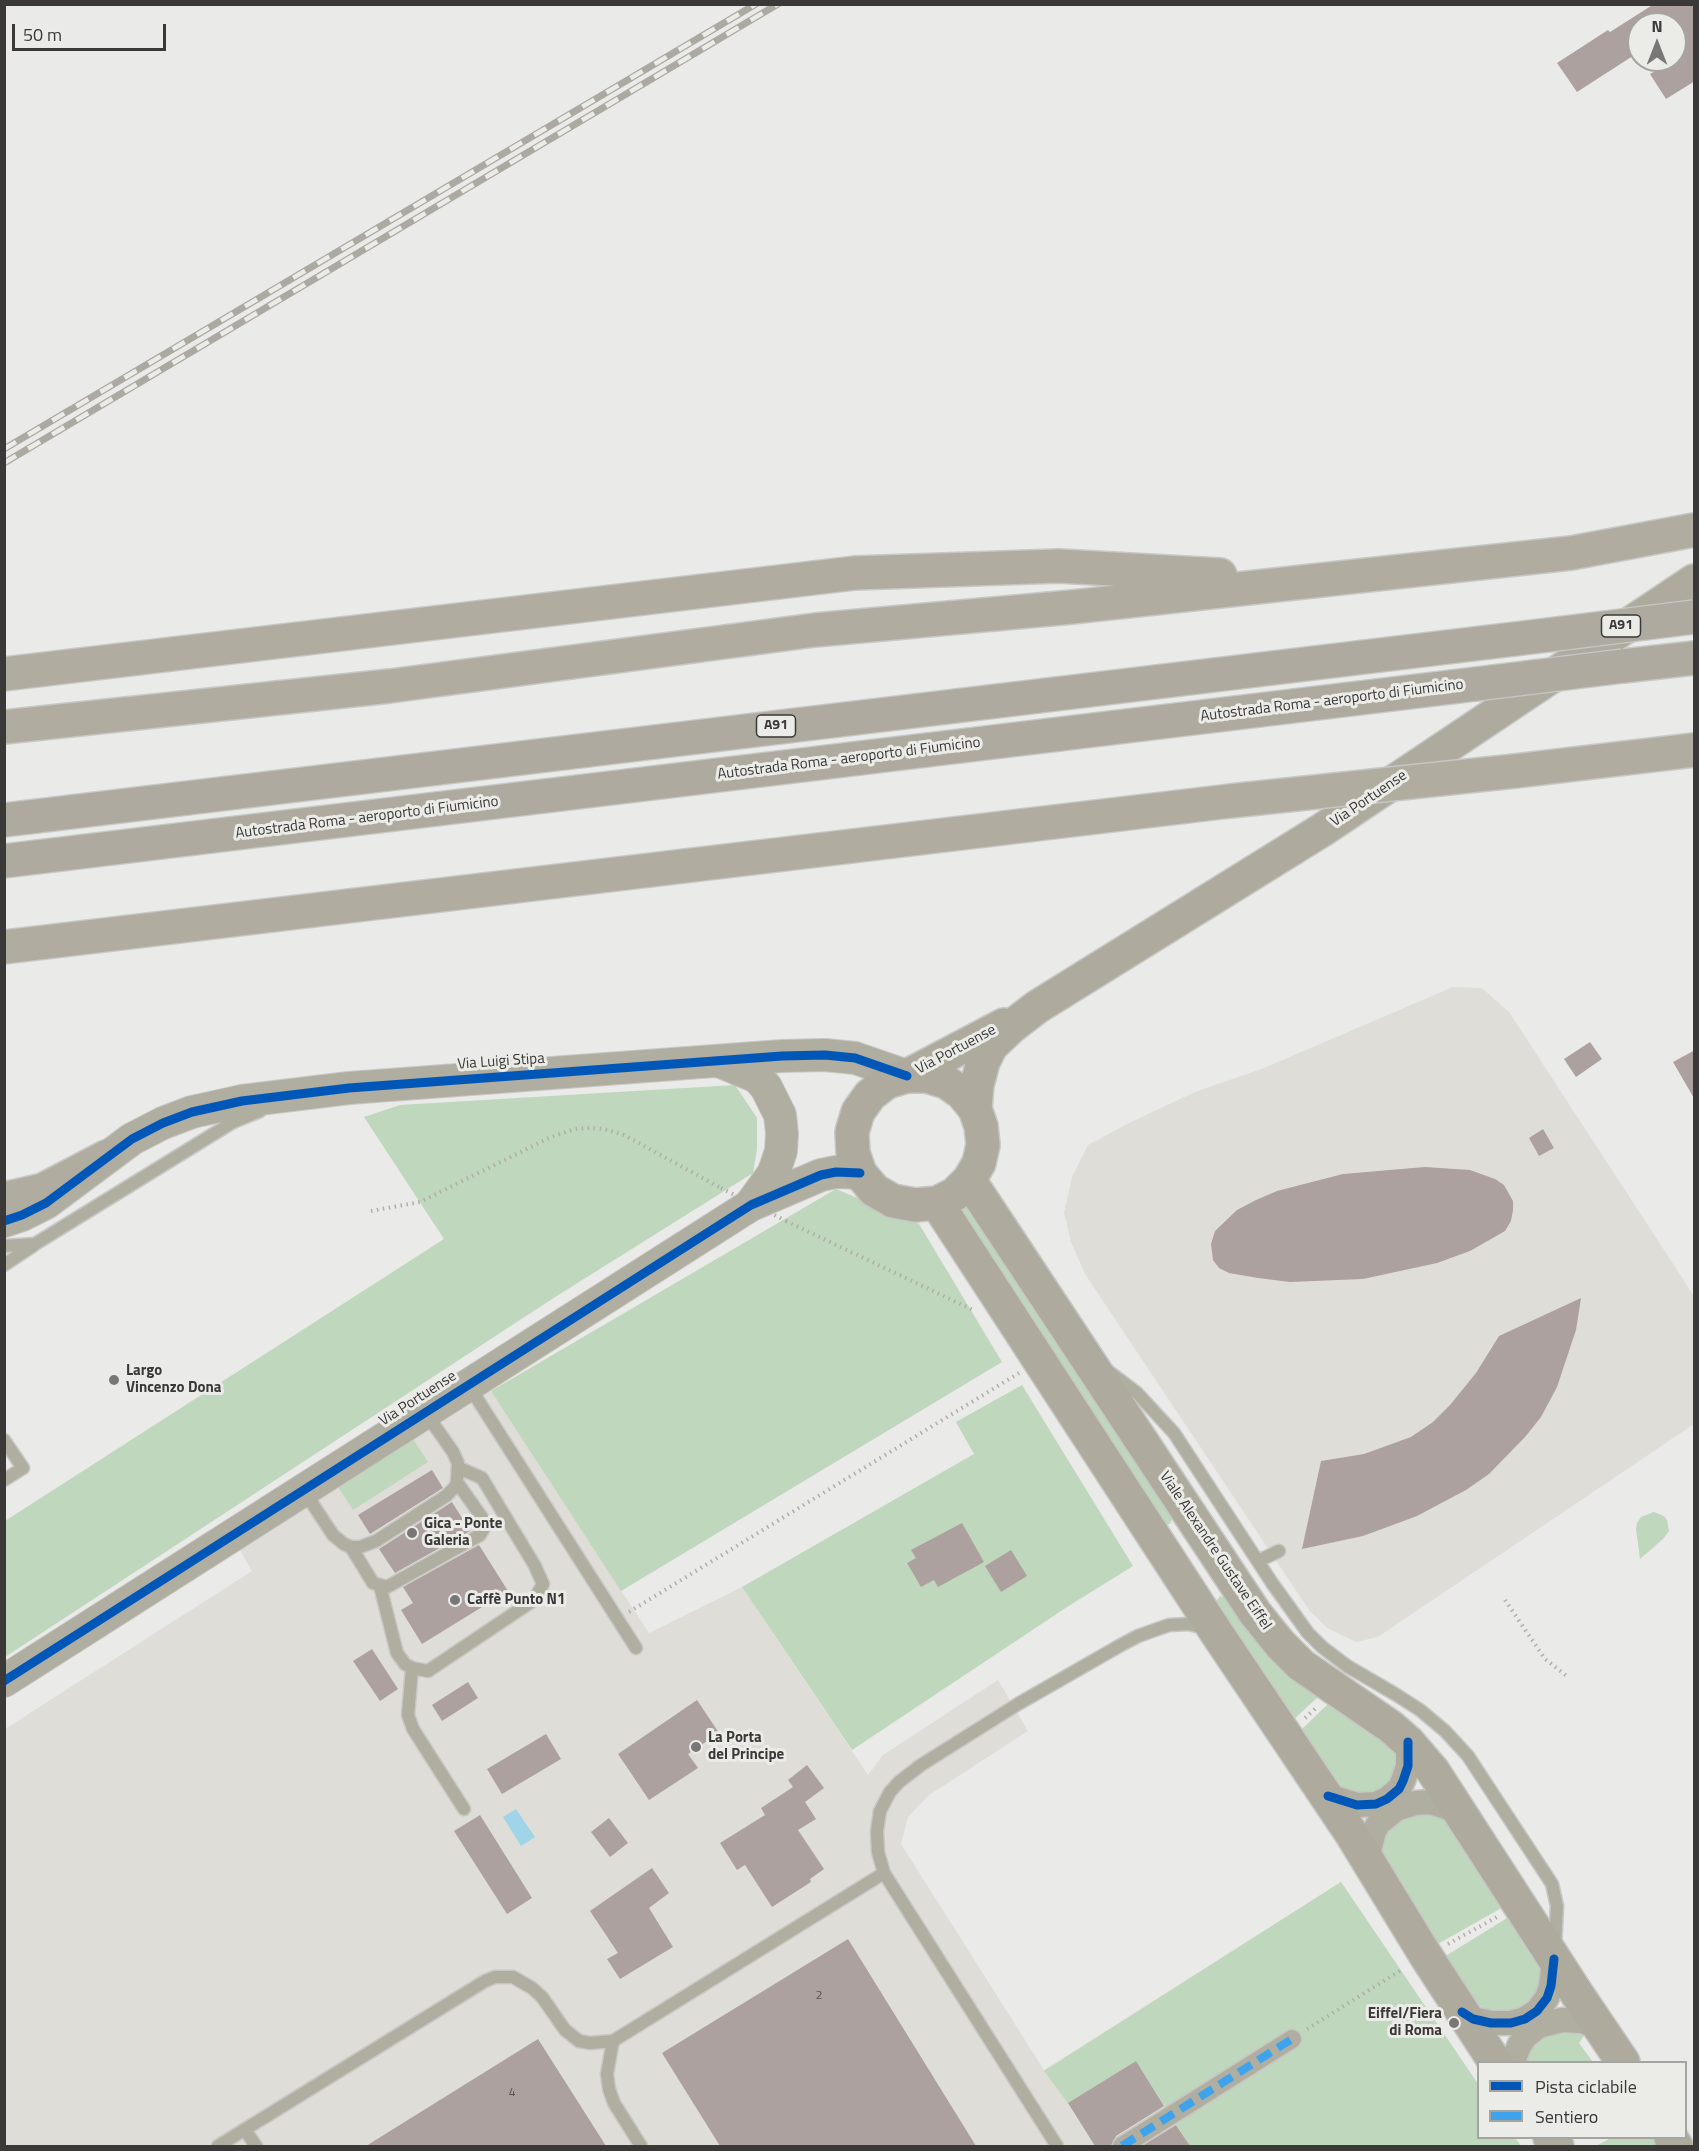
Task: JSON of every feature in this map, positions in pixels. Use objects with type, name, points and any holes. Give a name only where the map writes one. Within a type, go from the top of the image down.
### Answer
[{"type":"highway","points":[[4,727],[390,686],[815,630],[1072,607],[1571,553],[1695,530]]},
{"type":"highway","points":[[4,674],[855,573],[1059,566],[1317,581]]},
{"type":"highway","name":"A91","points":[[4,820],[1695,617]]},
{"type":"highway","name":"Autostrada Roma - aeroporto di Fiumicino","points":[[4,861],[1695,658]]},
{"type":"highway","points":[[4,947],[1230,801],[1695,750]]},
{"type":"highway","points":[[4,957],[58,940]]},
{"type":"highway","points":[[4,1199],[43,1190],[106,1157]]},
{"type":"main road","name":"Via Portuense","points":[[860,1173],[853,1153],[852,1132],[858,1112],[870,1095],[887,1082],[907,1076],[1037,1007],[1322,830],[1695,581]]},
{"type":"main road","name":"Via Portuense","points":[[975,1109],[983,1062],[991,1046],[1037,1007]]},
{"type":"main road","name":"Via Portuense","points":[[907,1076],[927,1076],[946,1082],[963,1093],[975,1109],[981,1126],[983,1145],[979,1163],[969,1180],[955,1194],[937,1203]]},
{"type":"main road","points":[[860,1173],[874,1190],[893,1201],[915,1205],[937,1203],[1216,1632],[1328,1797],[1494,2061]]},
{"type":"main road","name":"Viale Alexandre Gustave Eiffel","points":[[969,1180],[1245,1598],[1268,1629],[1307,1670],[1384,1722],[1408,1742],[1439,1780],[1622,2061]]},
{"type":"street","name":"Via Luigi Stipa","points":[[4,1221],[46,1203],[106,1157],[146,1131],[192,1112],[242,1101],[349,1088],[782,1056],[839,1056],[867,1061],[907,1076]]},
{"type":"street","points":[[718,1061],[757,1077],[766,1087],[780,1115],[781,1151],[772,1174],[751,1205]]},
{"type":"street","name":"Via Portuense","points":[[4,1681],[751,1205],[821,1175],[860,1173]]},
{"type":"street","points":[[1328,1797],[1357,1805],[1376,1804],[1387,1799],[1399,1789],[1403,1781],[1408,1766],[1408,1742]]},
{"type":"street","points":[[1367,1859],[1374,1831],[1379,1823],[1396,1809],[1415,1803],[1431,1802],[1458,1811]]},
{"type":"street","points":[[1462,2012],[1473,2019],[1491,2024],[1511,2023],[1525,2019],[1537,2011],[1547,1998],[1554,1959]]},
{"type":"street","points":[[1513,2061],[1528,2033],[1538,2026],[1552,2021],[1572,2020],[1598,2026]]},
{"type":"street","points":[[1122,2146],[1292,2039]]},
{"type":"lane","points":[[4,1265],[243,1118],[269,1108],[349,1088]]},
{"type":"lane","points":[[4,1246],[35,1244]]},
{"type":"lane","points":[[1088,1360],[1126,1383],[1166,1423],[1295,1616],[1322,1647],[1347,1666],[1420,1710],[1445,1731],[1468,1756],[1552,1884],[1557,1906],[1554,1959]]},
{"type":"lane","points":[[468,1384],[636,1648]]},
{"type":"lane","points":[[303,1490],[333,1535],[344,1544],[360,1547],[376,1541],[446,1496],[457,1482],[459,1468],[453,1452],[425,1412]]},
{"type":"lane","points":[[4,1440],[23,1468],[4,1480]]},
{"type":"lane","points":[[380,1586],[397,1653],[405,1664],[428,1671],[534,1600],[543,1584],[482,1478],[459,1468]]},
{"type":"lane","points":[[351,1547],[373,1583],[387,1587],[480,1535],[484,1528],[483,1519],[457,1482]]},
{"type":"lane","points":[[1257,1561],[1279,1551]]},
{"type":"lane","points":[[1057,2146],[884,1873],[878,1852],[877,1831],[880,1811],[890,1792],[909,1773],[1018,1704],[1138,1636],[1162,1626],[1176,1624],[1190,1624],[1216,1632]]},
{"type":"lane","points":[[412,1668],[408,1715],[413,1729],[464,1809]]},
{"type":"lane","points":[[218,2146],[495,1977],[513,1977],[532,1988],[574,2038],[590,2043],[613,2041],[884,1873]]},
{"type":"lane","points":[[613,2041],[607,2074],[609,2089],[614,2103],[641,2146]]},
{"type":"lane","points":[[245,2130],[256,2146]]},
{"type":"path","points":[[371,1211],[420,1202],[551,1137],[575,1129],[604,1129],[624,1135],[720,1188],[975,1312]]},
{"type":"path","points":[[617,1619],[1022,1371]]},
{"type":"path","points":[[1505,1600],[1545,1659],[1568,1677]]},
{"type":"path","points":[[1303,1720],[1318,1706]]},
{"type":"path","points":[[1442,1947],[1499,1916]]},
{"type":"path","points":[[1292,2039],[1413,1964]]},
{"type":"shaded area","points":[[1453,987],[1482,988],[1509,1012],[1694,1296],[1694,1424],[1378,1637],[1356,1642],[1327,1628],[1309,1610],[1085,1274],[1071,1242],[1064,1213],[1072,1177],[1088,1145],[1195,1092],[1264,1068]]},
{"type":"shaded area","points":[[491,1391],[649,1633],[742,1587],[868,1775],[883,1755],[998,1680],[1028,1731],[929,1795],[908,1817],[901,1844],[1044,2070],[1341,1882],[1477,2083],[1477,2139],[1516,2139],[1521,2146],[5,2146],[5,1729],[252,1571],[240,1550]]},
{"type":"green space","points":[[735,1085],[757,1118],[757,1149],[753,1173],[552,1299],[5,1657],[5,1521],[444,1239],[364,1117],[400,1105]]},
{"type":"green space","points":[[836,1189],[919,1224],[1002,1362],[621,1591],[491,1391]]},
{"type":"green space","points":[[964,1192],[1173,1516],[1170,1524],[1165,1525],[950,1201]]},
{"type":"green space","points":[[1022,1385],[1133,1566],[1067,1607],[852,1750],[742,1587],[974,1454],[956,1422]]},
{"type":"green space","points":[[410,1434],[428,1462],[353,1510],[335,1482]]},
{"type":"green space","points":[[1654,1512],[1664,1516],[1669,1531],[1640,1559],[1637,1523],[1641,1517]]},
{"type":"green space","points":[[1220,1596],[1226,1598],[1264,1650],[1319,1696],[1291,1722],[1215,1603]]},
{"type":"green space","points":[[1330,1702],[1395,1750],[1398,1758],[1393,1780],[1376,1793],[1366,1795],[1339,1790],[1298,1733]]},
{"type":"green space","points":[[1417,1810],[1444,1817],[1505,1906],[1436,1945],[1381,1857],[1383,1838],[1392,1823]]},
{"type":"green space","points":[[1341,1882],[1477,2083],[1477,2139],[1516,2139],[1521,2146],[1190,2146],[1136,2061],[1068,2103],[1044,2071]]},
{"type":"green space","points":[[1512,1915],[1542,1967],[1542,1985],[1531,2003],[1517,2011],[1490,2011],[1476,2004],[1444,1957]]},
{"type":"green space","points":[[1549,2030],[1586,2033],[1579,2043],[1592,2061],[1524,2061],[1529,2047]]},
{"type":"green space","points":[[1609,2139],[1656,2139],[1660,2146],[1596,2146]]},
{"type":"water","points":[[516,1809],[535,1837],[521,1846],[503,1817]]},
{"type":"building","points":[[1654,4],[1695,4],[1695,81],[1666,99],[1650,74],[1654,72],[1687,72],[1687,12],[1641,12]]},
{"type":"building","points":[[1627,21],[1627,60],[1577,92],[1557,63],[1608,30],[1610,32]]},
{"type":"building","points":[[1590,1042],[1602,1059],[1576,1077],[1564,1059]]},
{"type":"building","points":[[1695,1050],[1695,1100],[1673,1062]]},
{"type":"building","points":[[1543,1129],[1554,1148],[1539,1156],[1529,1138]]},
{"type":"building","points":[[1425,1167],[1470,1170],[1495,1179],[1504,1185],[1513,1201],[1511,1221],[1505,1231],[1470,1251],[1437,1263],[1363,1279],[1290,1282],[1258,1278],[1229,1273],[1219,1268],[1213,1260],[1211,1244],[1215,1231],[1237,1210],[1256,1200],[1277,1191],[1343,1174]]},
{"type":"building","points":[[1581,1298],[1576,1330],[1557,1387],[1541,1417],[1489,1474],[1466,1490],[1417,1516],[1363,1536],[1302,1549],[1321,1461],[1364,1454],[1411,1437],[1433,1422],[1450,1405],[1476,1373],[1499,1336]]},
{"type":"building","points":[[432,1470],[443,1488],[370,1534],[358,1515]]},
{"type":"building","points":[[452,1502],[470,1531],[395,1573],[379,1549]]},
{"type":"building","points":[[962,1523],[984,1562],[938,1587],[934,1580],[921,1587],[907,1563],[916,1558],[911,1550]]},
{"type":"building","name":"Caffè Punto N1","points":[[479,1545],[508,1591],[422,1644],[401,1610],[413,1603],[403,1587]]},
{"type":"building","points":[[1011,1550],[1027,1576],[1001,1592],[985,1566]]},
{"type":"building","points":[[372,1649],[398,1689],[380,1701],[353,1661]]},
{"type":"building","points":[[468,1682],[478,1698],[442,1721],[432,1705]]},
{"type":"building","points":[[697,1700],[719,1733],[688,1754],[698,1768],[649,1800],[618,1754]]},
{"type":"building","points":[[546,1734],[561,1759],[502,1794],[487,1769]]},
{"type":"building","points":[[807,1765],[824,1788],[805,1802],[816,1819],[798,1830],[824,1869],[810,1879],[811,1882],[772,1907],[745,1865],[737,1870],[720,1843],[765,1815],[761,1808],[793,1787],[788,1780]]},
{"type":"building","points":[[480,1815],[532,1898],[507,1914],[454,1831]]},
{"type":"building","points":[[609,1818],[628,1843],[610,1857],[591,1832]]},
{"type":"building","points":[[652,1868],[669,1893],[649,1908],[673,1947],[620,1979],[607,1959],[618,1953],[590,1911]]},
{"type":"building","points":[[848,1939],[976,2146],[720,2146],[662,2053]]},
{"type":"building","points":[[538,2039],[606,2146],[366,2146]]},
{"type":"building","points":[[1136,2061],[1164,2106],[1116,2136],[1111,2146],[1095,2146],[1068,2103]]},
{"type":"building","points":[[1176,2125],[1190,2146],[1142,2146]]},
{"type":"railway","points":[[4,449],[756,4]]},
{"type":"railway","points":[[4,463],[778,4]]},
{"type":"marked path","points":[[1122,2146],[1292,2039]]},
{"type":"cycle path","points":[[4,1221],[46,1203],[132,1139],[163,1123],[192,1112],[242,1101],[349,1088],[782,1056],[825,1055],[855,1058],[907,1076]]},
{"type":"cycle path","points":[[4,1681],[751,1205],[821,1175],[836,1172],[860,1173]]},
{"type":"cycle path","points":[[1328,1796],[1357,1805],[1376,1804],[1387,1799],[1399,1789],[1403,1781],[1408,1766],[1408,1742]]},
{"type":"cycle path","points":[[1462,2012],[1473,2019],[1491,2023],[1511,2023],[1525,2019],[1537,2011],[1547,1998],[1551,1986],[1554,1959]]},
{"type":"place","name":"Largo Vincenzo Dona","points":[[114,1380]]},
{"type":"place","name":"Gica - Ponte Galeria","points":[[412,1533]]},
{"type":"place","name":"Caffè Punto N1","points":[[455,1600]]},
{"type":"place","name":"La Porta del Principe","points":[[696,1747]]},
{"type":"place","name":"Eiffel/Fiera di Roma","points":[[1454,2023]]}]
